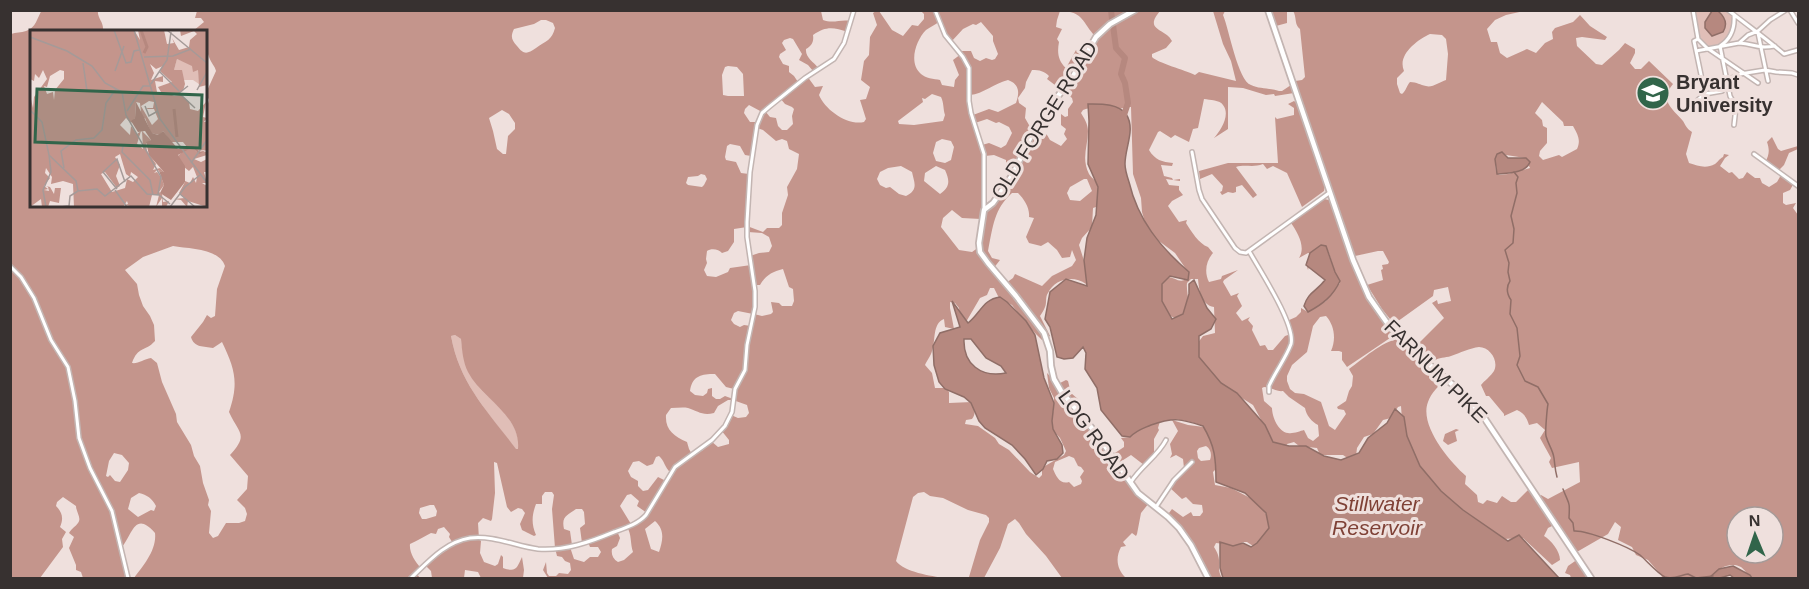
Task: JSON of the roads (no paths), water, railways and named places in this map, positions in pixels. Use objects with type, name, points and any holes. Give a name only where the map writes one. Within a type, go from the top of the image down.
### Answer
[{"type":"street","points":[[411,579],[441,550],[469,539],[484,539],[538,549],[564,548],[603,537],[633,524],[646,515],[675,467],[712,440],[725,426],[732,412],[735,389],[744,370],[755,307],[747,222],[750,172],[757,125],[762,113],[768,107],[834,59],[844,43],[854,10]]},
{"type":"street","name":"LOG ROAD","points":[[935,10],[945,35],[969,68],[971,113],[984,154],[984,210],[979,243],[980,252],[1044,333],[1050,351],[1054,379],[1061,392],[1095,432],[1138,493],[1179,528],[1208,579]]},
{"type":"street","name":"OLD FORGE ROAD","points":[[984,210],[1004,189],[1031,136],[1072,78],[1096,37],[1110,24],[1135,10]]},
{"type":"street","name":"FARNUM PIKE","points":[[1268,10],[1357,273],[1375,306],[1397,335],[1460,391],[1485,419],[1592,579]]},
{"type":"street","points":[[1692,10],[1698,39],[1707,48],[1758,83]]},
{"type":"street","points":[[1728,10],[1784,54],[1798,50]]},
{"type":"street","points":[[1739,43],[1788,10],[1798,23]]},
{"type":"street","points":[[1734,15],[1735,25],[1730,36],[1721,45],[1730,96],[1736,107],[1734,125]]},
{"type":"street","points":[[1735,25],[1744,22]]},
{"type":"street","points":[[1758,32],[1768,81]]},
{"type":"street","points":[[1698,39],[1694,40],[1705,94]]},
{"type":"street","points":[[1696,51],[1739,43],[1761,48],[1775,46]]},
{"type":"street","points":[[1722,92],[1727,83],[1745,73],[1765,70],[1798,75]]},
{"type":"street","points":[[1689,108],[1705,94],[1722,92],[1730,96]]},
{"type":"street","points":[[1192,152],[1202,199],[1234,248],[1240,252],[1246,253],[1329,194]]},
{"type":"street","points":[[1754,154],[1798,186]]},
{"type":"street","points":[[1249,250],[1281,308],[1292,334],[1291,342],[1269,386],[1269,392]]},
{"type":"street","points":[[10,266],[21,277],[34,298],[51,340],[68,367],[79,438],[90,468],[112,511],[128,579]]},
{"type":"street","points":[[1131,483],[1166,440]]},
{"type":"street","points":[[1155,507],[1174,480],[1192,462]]},
{"type":"water","points":[[1712,11],[1718,11],[1724,18],[1725,29],[1712,36],[1705,28],[1705,22]]},
{"type":"water","name":"Stillwater Reservoir","points":[[1088,104],[1114,106],[1126,114],[1130,132],[1125,166],[1138,209],[1160,243],[1189,272],[1188,280],[1170,276],[1162,284],[1162,301],[1172,319],[1183,314],[1189,294],[1189,284],[1194,280],[1207,308],[1216,319],[1211,329],[1199,336],[1199,357],[1221,383],[1237,393],[1265,425],[1273,442],[1289,446],[1306,446],[1324,456],[1341,460],[1359,453],[1368,438],[1387,423],[1395,409],[1404,417],[1407,436],[1420,466],[1441,491],[1463,510],[1508,541],[1519,535],[1559,578],[1223,578],[1220,568],[1220,542],[1233,546],[1243,543],[1251,547],[1269,528],[1266,513],[1245,493],[1216,482],[1214,453],[1203,426],[1183,420],[1172,420],[1151,425],[1130,437],[1122,436],[1101,410],[1097,388],[1085,369],[1086,353],[1083,347],[1073,358],[1057,357],[1050,327],[1045,319],[1050,292],[1066,279],[1087,286],[1084,260],[1087,238],[1096,215],[1098,187],[1088,164]]},
{"type":"water","points":[[1502,152],[1508,158],[1526,158],[1530,162],[1521,170],[1497,174],[1495,159],[1497,154]]},
{"type":"water","points":[[1321,245],[1326,246],[1340,281],[1327,299],[1308,312],[1304,306],[1306,301],[1325,280],[1306,265],[1310,253]]},
{"type":"water","points":[[1000,297],[1007,302],[1026,321],[1035,335],[1044,378],[1054,403],[1053,429],[1062,445],[1063,453],[1057,459],[1047,461],[1036,475],[1012,445],[985,428],[979,421],[971,403],[964,397],[945,389],[939,382],[934,365],[933,346],[940,333],[960,327],[952,301],[968,323],[994,298]],"holes":[[[964,339],[971,339],[986,358],[1001,366],[1006,373],[989,373],[975,367],[970,362],[964,348]]]},
{"type":"water","points":[[1733,566],[1752,578],[1734,578],[1730,575],[1709,578],[1719,569]]},
{"type":"waterway","points":[[1111,10],[1112,19]]},
{"type":"waterway","points":[[1113,25],[1116,48],[1125,58],[1121,74],[1128,103],[1123,118]]},
{"type":"waterway","points":[[1514,172],[1518,177],[1517,193],[1511,216],[1514,229],[1513,243],[1505,250],[1509,263],[1510,281],[1507,290],[1511,300],[1510,314],[1517,328],[1520,356],[1517,365],[1525,381],[1538,387],[1548,404],[1546,436],[1553,455],[1557,477]]},
{"type":"waterway","points":[[1563,489],[1569,503],[1569,518],[1573,523],[1574,531],[1598,536],[1627,548],[1640,555],[1655,570],[1668,578],[1688,574],[1696,578],[1713,576]]},
{"type":"place","name":"Bryant University","points":[[1653,93]]}]
